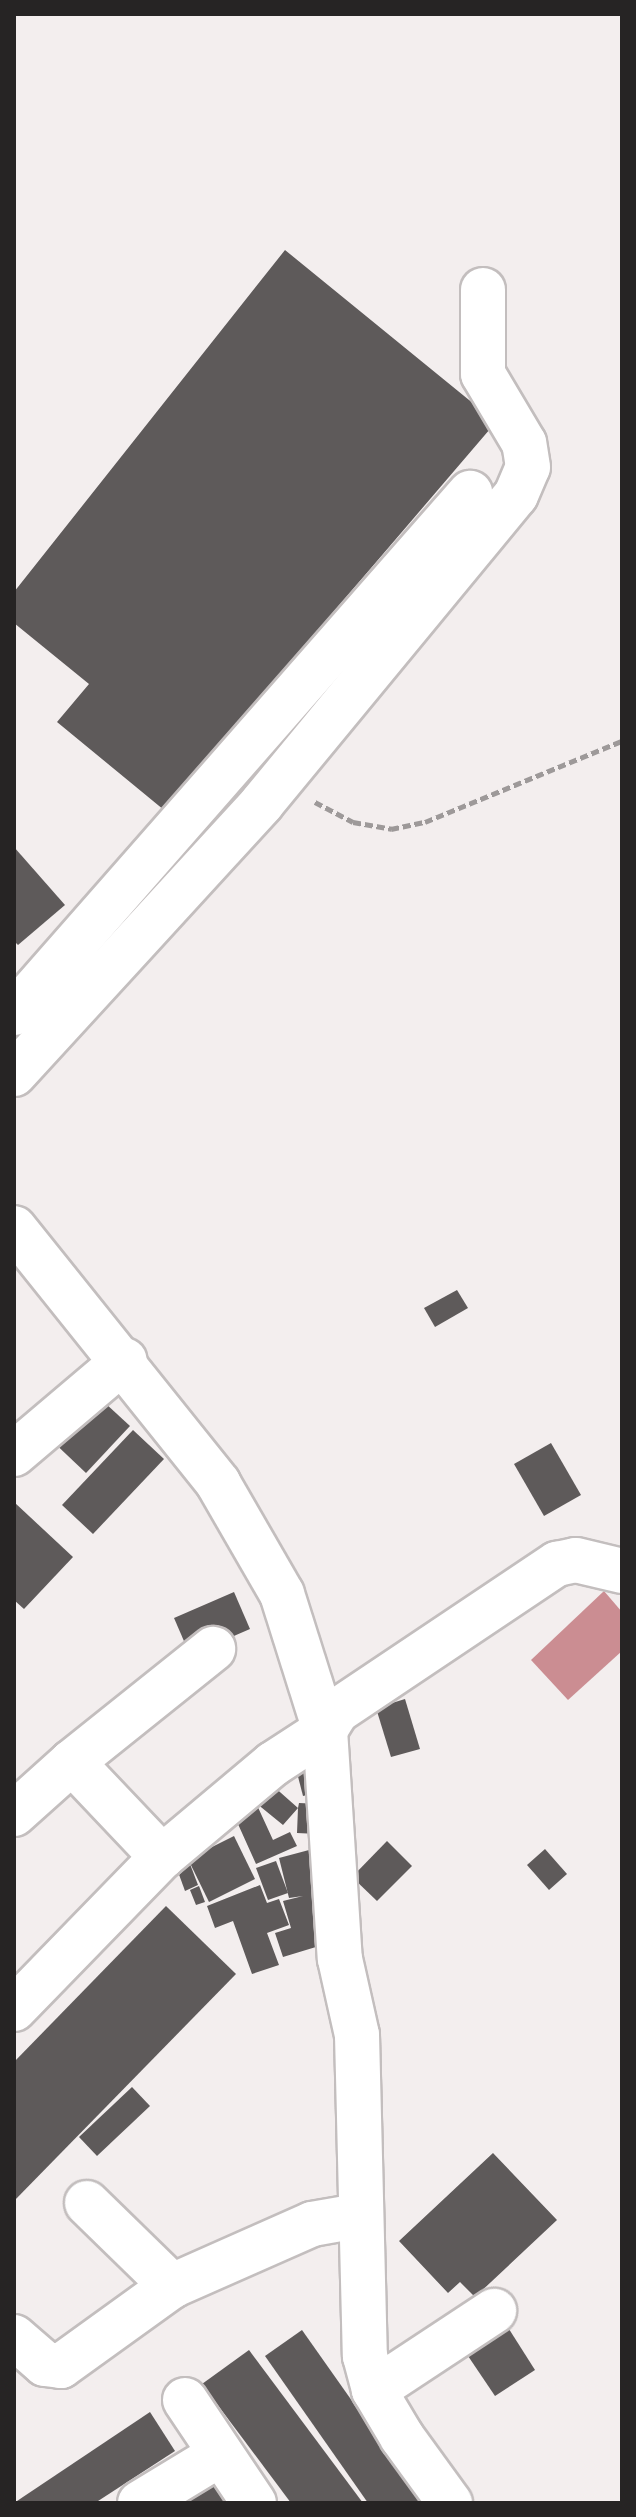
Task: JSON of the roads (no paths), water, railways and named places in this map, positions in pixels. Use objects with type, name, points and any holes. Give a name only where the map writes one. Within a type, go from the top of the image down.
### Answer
[{"type":"street","points":[[14,1074],[262,803],[516,495],[528,467],[526,455],[483,374],[483,290]]},
{"type":"street","points":[[14,1013],[470,493]]},
{"type":"street","points":[[14,1228],[125,1360],[218,1483],[282,1594],[325,1730],[340,1959],[357,2035],[358,2216],[365,2356],[374,2390],[450,2503]]},
{"type":"street","points":[[14,1454],[125,1360]]},
{"type":"street","points":[[14,2009],[162,1857],[273,1764],[325,1730],[337,1711],[557,1564],[576,1560],[622,1571]]},
{"type":"street","points":[[14,1814],[72,1762],[213,1649]]},
{"type":"street","points":[[72,1762],[162,1857]]},
{"type":"street","points":[[87,2203],[172,2286]]},
{"type":"street","points":[[14,2337],[45,2364],[61,2366],[172,2286],[312,2224],[358,2216]]},
{"type":"street","points":[[374,2390],[494,2311]]},
{"type":"street","points":[[185,2400],[254,2503]]},
{"type":"street","points":[[140,2503],[219,2455]]}]
